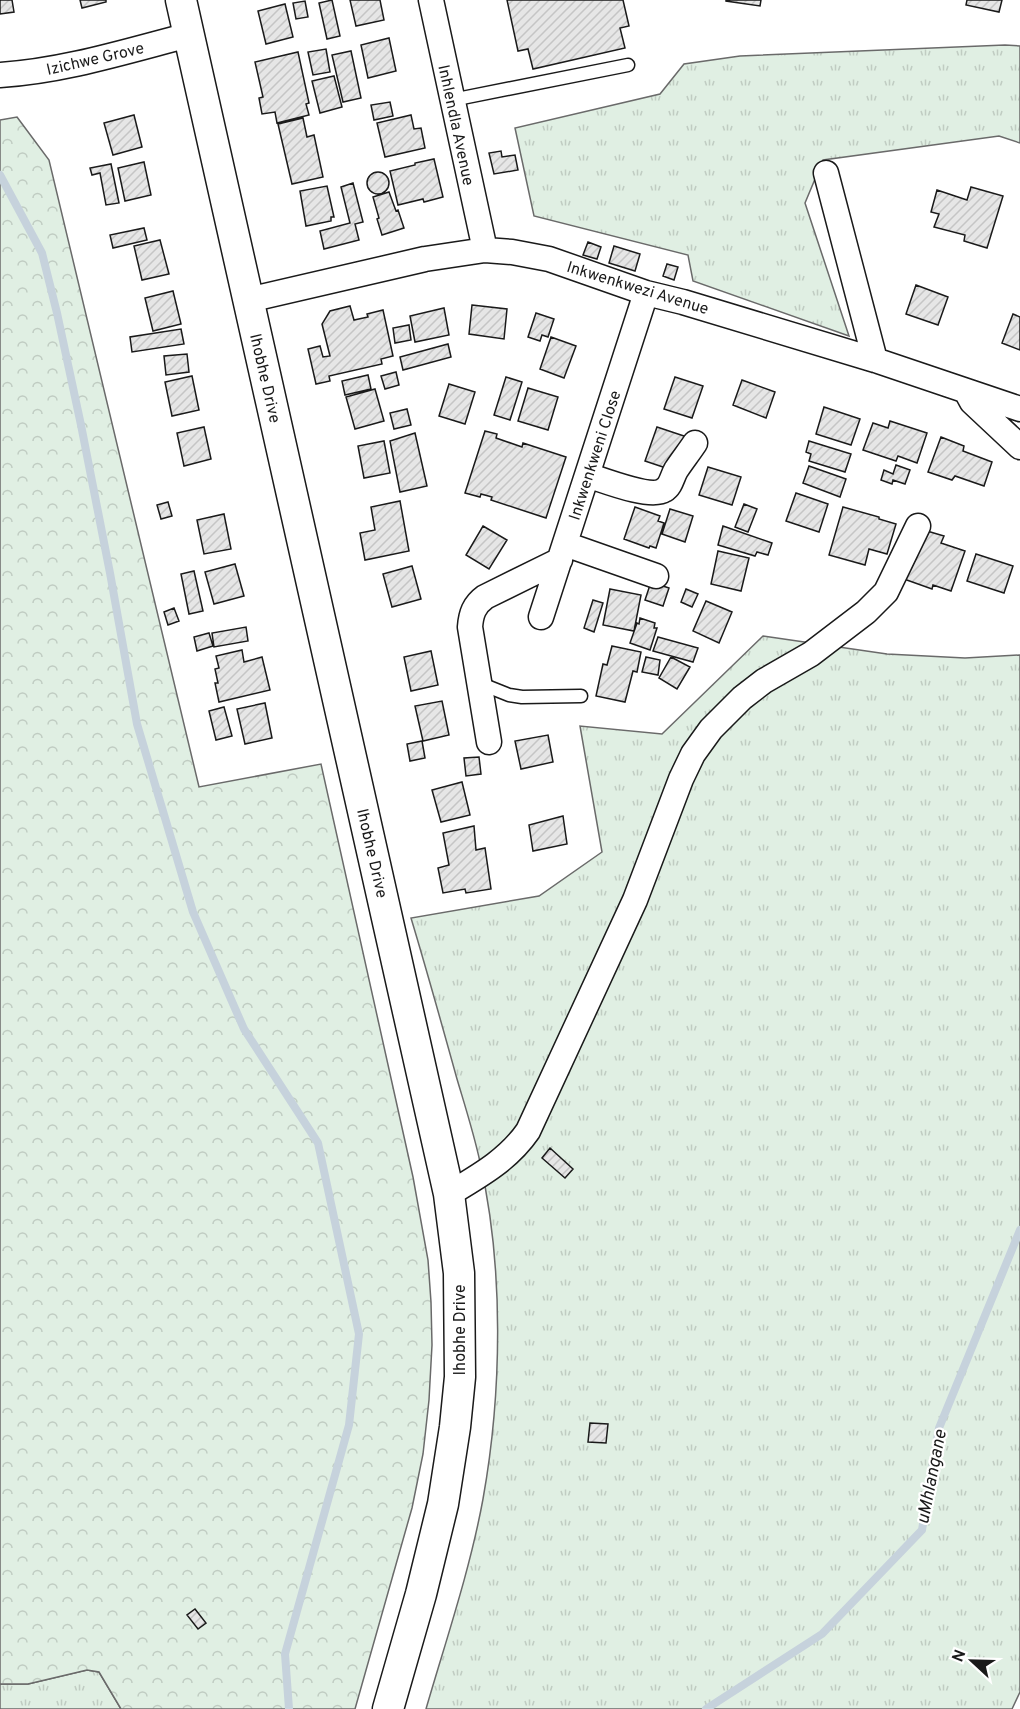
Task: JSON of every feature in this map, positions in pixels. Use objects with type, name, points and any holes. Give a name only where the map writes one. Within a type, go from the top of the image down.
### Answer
[{"type":"street","name":"Ihobhe Drive","points":[[181,0],[449,1194],[459,1273],[460,1377],[443,1504],[421,1594],[388,1709]]},
{"type":"street","name":"Inhlendla Avenue","points":[[431,0],[484,250]]},
{"type":"street","name":"Izichwe Grove","points":[[0,75],[70,64],[189,35]]},
{"type":"street","points":[[826,173],[875,360]]},
{"type":"street","name":"Inkwenkwezi Avenue","points":[[248,300],[425,259],[484,250],[512,252],[549,259],[646,292],[875,360],[1020,408]]},
{"type":"street","name":"Inkwenkweni Close","points":[[541,617],[646,292]]},
{"type":"street","points":[[966,391],[972,402],[1020,447]]},
{"type":"street","points":[[587,475],[636,490],[657,493],[669,485],[695,443]]},
{"type":"street","points":[[449,1194],[486,1172],[508,1155],[519,1145],[528,1131],[635,900],[681,779],[697,747],[711,729],[742,698],[764,681],[811,654],[866,612],[886,592],[918,526]]},
{"type":"street","points":[[489,742],[470,627],[473,610],[478,602],[563,552],[656,576]]},
{"type":"lane","points":[[452,100],[628,65]]},
{"type":"lane","points":[[479,683],[509,695],[522,697],[582,696]]},
{"type":"green space","points":[[1020,46],[1020,143],[999,136],[823,160],[805,203],[849,336],[693,281],[688,255],[534,216],[515,128],[660,94],[684,64],[740,56]]},
{"type":"green space","points":[[17,117],[49,160],[199,787],[321,764],[413,1177],[428,1260],[432,1345],[429,1400],[423,1454],[412,1508],[355,1709],[121,1709],[99,1672],[87,1670],[28,1684],[0,1684],[0,120]]},
{"type":"green space","points":[[763,636],[887,654],[965,658],[1020,655],[1020,1692],[1012,1709],[426,1709],[478,1526],[494,1416],[498,1330],[493,1244],[480,1162],[411,918],[539,896],[602,852],[580,726],[662,734]]},
{"type":"green space","points":[[87,1670],[99,1672],[121,1709],[0,1709],[0,1684],[28,1684]]},
{"type":"building","points":[[0,0],[12,0],[14,12],[0,14]]},
{"type":"building","points":[[80,0],[106,0],[106,2],[82,8]]},
{"type":"building","points":[[332,0],[340,36],[327,39],[319,3]]},
{"type":"building","points":[[350,0],[380,0],[384,20],[356,26]]},
{"type":"building","points":[[507,0],[623,0],[629,26],[620,28],[625,48],[533,69],[528,49],[518,51]]},
{"type":"building","points":[[726,0],[761,0],[760,6]]},
{"type":"building","points":[[967,0],[1002,0],[999,12],[966,5]]},
{"type":"building","points":[[305,1],[308,17],[296,19],[293,3]]},
{"type":"building","points":[[285,4],[293,37],[266,44],[258,11]]},
{"type":"building","points":[[389,38],[396,71],[368,78],[361,45]]},
{"type":"building","points":[[326,49],[330,72],[313,75],[308,52]]},
{"type":"building","points":[[351,51],[361,98],[343,102],[332,55]]},
{"type":"building","points":[[298,52],[309,103],[306,104],[309,115],[277,123],[275,112],[262,114],[259,98],[263,97],[255,62]]},
{"type":"building","points":[[334,76],[342,107],[320,113],[312,81]]},
{"type":"building","points":[[390,102],[393,116],[374,120],[371,105]]},
{"type":"building","points":[[134,115],[142,147],[113,155],[104,123]]},
{"type":"building","points":[[411,115],[414,129],[421,128],[425,148],[385,157],[377,123]]},
{"type":"building","points":[[303,118],[307,137],[314,135],[323,177],[292,184],[278,124]]},
{"type":"building","points":[[501,151],[502,157],[515,155],[518,170],[494,174],[489,153]]},
{"type":"building","points":[[434,159],[443,197],[398,205],[390,171]]},
{"type":"building","points":[[144,162],[151,195],[125,201],[118,168]]},
{"type":"building","points":[[111,164],[119,203],[106,205],[100,173],[92,175],[90,168]]},
{"type":"building","points":[[378,172],[386,175],[389,183],[386,191],[378,194],[370,191],[367,183],[370,175]]},
{"type":"building","points":[[353,183],[363,222],[355,224],[359,240],[324,249],[320,231],[350,223],[341,187]]},
{"type":"building","points":[[327,186],[334,217],[331,217],[331,221],[306,226],[300,191]]},
{"type":"building","points":[[971,187],[1003,196],[987,248],[964,241],[965,235],[934,227],[939,214],[931,212],[937,190],[967,200]]},
{"type":"building","points":[[389,192],[404,228],[382,235],[373,197]]},
{"type":"building","points":[[144,228],[147,240],[113,248],[110,235]]},
{"type":"building","points":[[160,240],[169,274],[142,280],[134,246]]},
{"type":"building","points":[[588,242],[601,247],[597,259],[583,255]]},
{"type":"building","points":[[614,246],[640,254],[635,271],[609,263]]},
{"type":"building","points":[[667,264],[678,267],[674,280],[663,276]]},
{"type":"building","points":[[916,285],[948,297],[938,325],[906,314]]},
{"type":"building","points":[[173,291],[181,324],[153,331],[145,298]]},
{"type":"building","points":[[472,305],[507,309],[504,339],[469,334]]},
{"type":"building","points":[[350,306],[354,320],[383,310],[393,356],[381,359],[382,364],[329,376],[330,381],[316,384],[308,349],[320,346],[323,357],[330,356],[322,324],[330,311]]},
{"type":"building","points":[[444,308],[449,335],[415,342],[410,316]]},
{"type":"building","points":[[536,313],[554,319],[548,337],[542,335],[540,341],[528,337]]},
{"type":"building","points":[[1013,314],[1020,317],[1020,350],[1002,343]]},
{"type":"building","points":[[409,325],[411,340],[395,343],[393,328]]},
{"type":"building","points":[[181,329],[184,344],[132,352],[130,337]]},
{"type":"building","points":[[551,337],[576,346],[564,378],[540,369]]},
{"type":"building","points":[[448,344],[451,357],[403,370],[400,357]]},
{"type":"building","points":[[187,354],[189,372],[166,375],[164,356]]},
{"type":"building","points":[[396,372],[399,385],[385,389],[381,376]]},
{"type":"building","points":[[368,375],[371,389],[345,395],[342,381]]},
{"type":"building","points":[[192,376],[199,410],[172,416],[165,382]]},
{"type":"building","points":[[506,377],[522,382],[510,420],[494,415]]},
{"type":"building","points":[[675,377],[703,386],[692,418],[664,409]]},
{"type":"building","points":[[742,380],[775,392],[766,418],[733,405]]},
{"type":"building","points":[[449,384],[475,392],[465,424],[439,416]]},
{"type":"building","points":[[528,388],[558,397],[548,430],[518,421]]},
{"type":"building","points":[[375,389],[384,421],[355,429],[346,397]]},
{"type":"building","points":[[824,407],[860,419],[851,445],[816,434]]},
{"type":"building","points":[[407,409],[411,425],[394,429],[390,413]]},
{"type":"building","points":[[890,421],[927,433],[917,463],[898,456],[896,461],[863,450],[873,423],[888,428]]},
{"type":"building","points":[[204,427],[211,459],[184,466],[177,433]]},
{"type":"building","points":[[657,427],[687,437],[675,471],[645,461]]},
{"type":"building","points":[[485,431],[497,434],[496,438],[522,447],[523,443],[566,457],[546,518],[491,500],[492,497],[465,493]]},
{"type":"building","points":[[415,433],[427,486],[400,492],[390,441]]},
{"type":"building","points":[[941,437],[964,446],[963,451],[992,462],[984,486],[955,476],[952,480],[928,472]]},
{"type":"building","points":[[384,441],[390,473],[364,478],[358,446]]},
{"type":"building","points":[[809,441],[851,454],[845,472],[809,461],[811,454],[806,452]]},
{"type":"building","points":[[896,465],[910,470],[905,484],[893,480],[892,484],[881,480],[884,470],[893,474]]},
{"type":"building","points":[[809,466],[846,479],[840,497],[803,483]]},
{"type":"building","points":[[708,467],[741,477],[732,505],[699,495]]},
{"type":"building","points":[[796,493],[828,504],[819,532],[786,521]]},
{"type":"building","points":[[400,501],[409,551],[365,560],[360,533],[375,530],[371,507]]},
{"type":"building","points":[[168,502],[172,516],[161,519],[157,505]]},
{"type":"building","points":[[744,504],[757,509],[748,532],[735,527]]},
{"type":"building","points":[[635,507],[660,516],[658,521],[664,523],[656,548],[650,546],[649,548],[624,539]]},
{"type":"building","points":[[843,507],[896,524],[887,554],[869,549],[865,565],[829,555]]},
{"type":"building","points":[[670,509],[693,516],[685,542],[662,534]]},
{"type":"building","points":[[224,514],[231,549],[204,554],[197,520]]},
{"type":"building","points":[[483,526],[507,540],[489,569],[466,555]]},
{"type":"building","points":[[723,526],[772,543],[768,555],[757,552],[755,556],[718,545]]},
{"type":"building","points":[[927,531],[944,536],[941,543],[965,551],[951,591],[933,585],[932,589],[904,579],[915,546],[921,548]]},
{"type":"building","points":[[718,551],[749,558],[741,591],[711,584]]},
{"type":"building","points":[[976,554],[1013,566],[1004,593],[967,581]]},
{"type":"building","points":[[235,564],[244,596],[214,604],[205,572]]},
{"type":"building","points":[[412,566],[421,599],[392,607],[383,574]]},
{"type":"building","points":[[194,571],[203,611],[189,614],[181,574]]},
{"type":"building","points":[[651,582],[669,588],[663,606],[645,600]]},
{"type":"building","points":[[610,589],[641,595],[634,631],[603,625]]},
{"type":"building","points":[[686,589],[698,594],[692,607],[681,602]]},
{"type":"building","points":[[593,600],[603,603],[594,632],[584,628]]},
{"type":"building","points":[[706,601],[732,612],[719,643],[693,631]]},
{"type":"building","points":[[174,608],[179,621],[168,625],[164,612]]},
{"type":"building","points":[[640,618],[655,623],[654,628],[657,628],[650,650],[630,643]]},
{"type":"building","points":[[246,627],[248,641],[214,647],[212,633]]},
{"type":"building","points":[[209,633],[213,646],[197,651],[194,637]]},
{"type":"building","points":[[658,637],[698,648],[693,662],[653,651]]},
{"type":"building","points":[[612,646],[641,652],[637,672],[633,671],[625,702],[596,696],[603,664],[607,665]]},
{"type":"building","points":[[242,650],[244,662],[262,657],[270,690],[219,702],[215,683],[218,683],[215,669],[219,668],[216,656]]},
{"type":"building","points":[[431,651],[438,685],[411,691],[404,657]]},
{"type":"building","points":[[646,657],[660,660],[658,675],[642,672]]},
{"type":"building","points":[[671,657],[690,667],[677,689],[659,678]]},
{"type":"building","points":[[442,701],[449,735],[423,741],[415,706]]},
{"type":"building","points":[[265,703],[272,738],[245,744],[237,709]]},
{"type":"building","points":[[224,707],[232,736],[216,740],[209,711]]},
{"type":"building","points":[[548,735],[553,762],[521,769],[515,741]]},
{"type":"building","points":[[422,741],[425,758],[410,761],[407,744]]},
{"type":"building","points":[[479,757],[481,774],[466,776],[464,758]]},
{"type":"building","points":[[462,782],[470,815],[441,822],[432,790]]},
{"type":"building","points":[[563,816],[567,844],[533,851],[529,825]]},
{"type":"building","points":[[474,826],[476,850],[485,848],[491,889],[466,893],[465,889],[443,893],[438,868],[449,865],[443,833]]},
{"type":"building","points":[[550,1148],[573,1169],[565,1178],[542,1158]]},
{"type":"building","points":[[590,1423],[608,1424],[606,1443],[588,1442]]},
{"type":"building","points":[[195,1609],[206,1623],[198,1629],[187,1615]]},
{"type":"waterway","points":[[0,175],[42,253],[81,425],[137,724],[193,912],[244,1029],[318,1143],[359,1334],[349,1425],[285,1654],[289,1709]]},
{"type":"waterway","name":"uMhlangane","points":[[706,1709],[822,1634],[922,1530],[939,1428],[1020,1230]]}]
